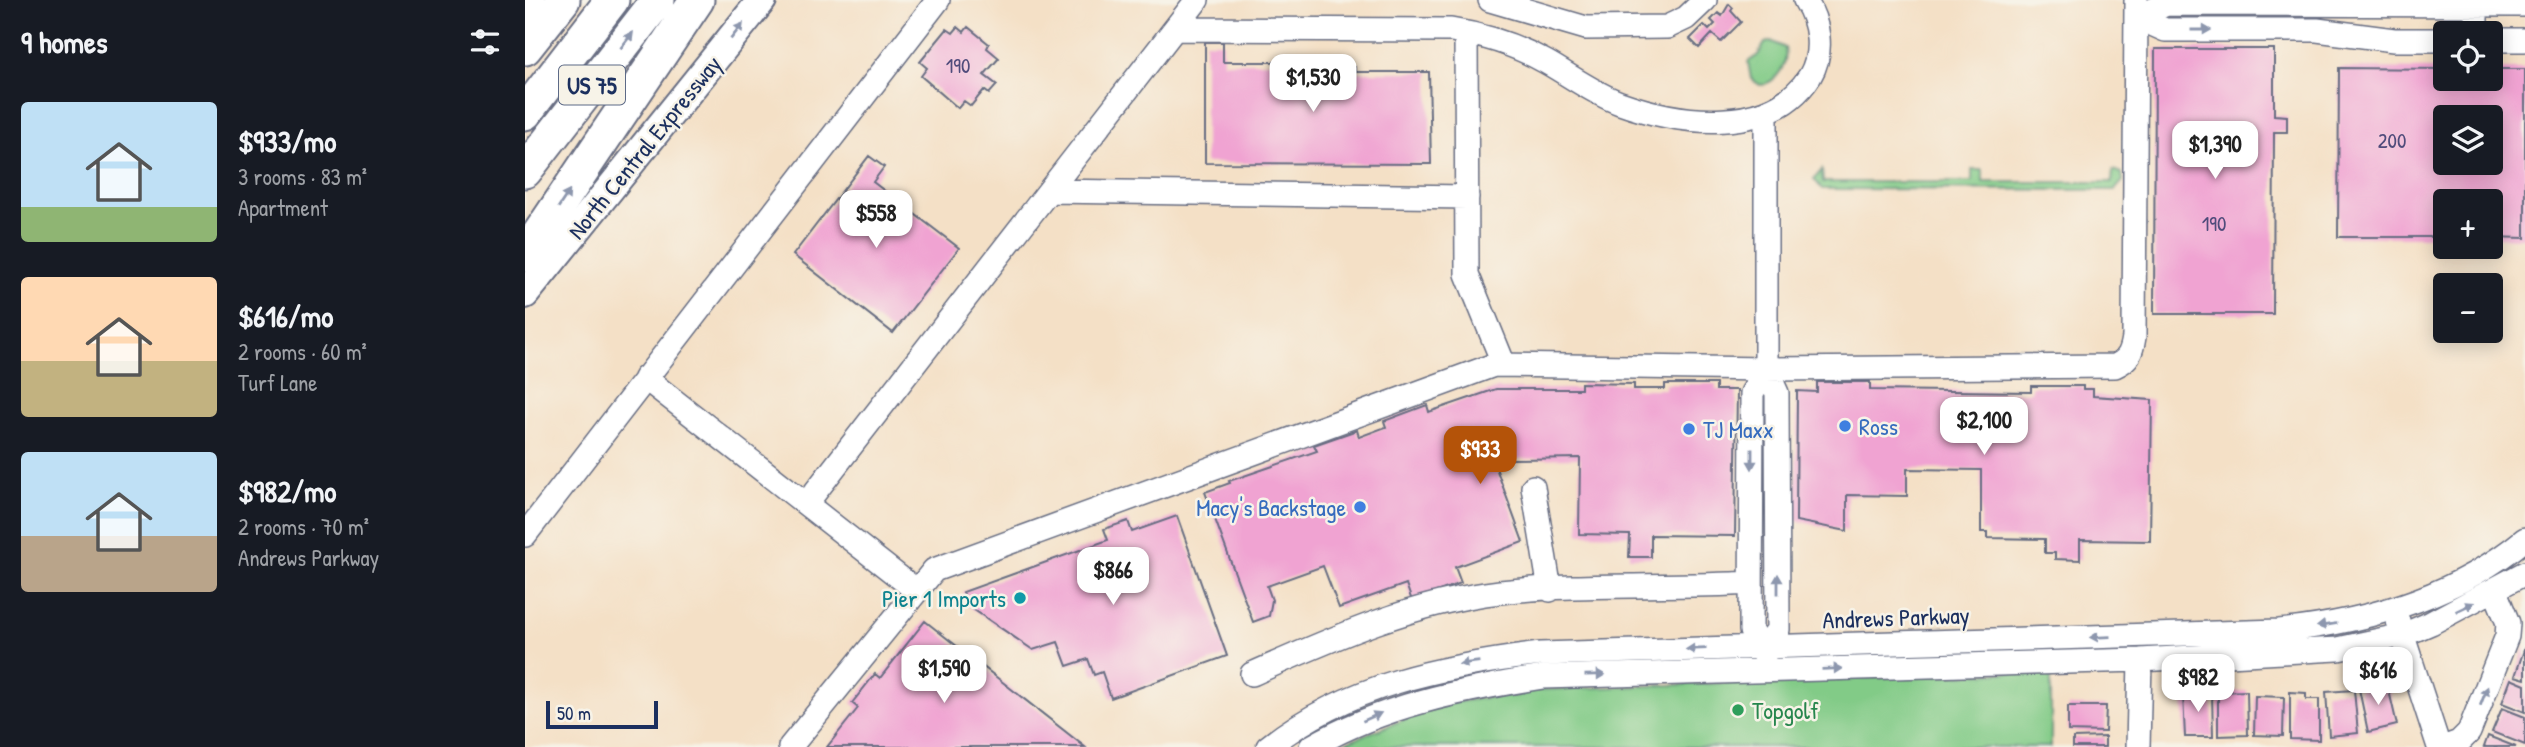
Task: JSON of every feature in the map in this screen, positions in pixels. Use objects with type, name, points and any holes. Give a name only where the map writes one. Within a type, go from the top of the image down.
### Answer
[{"type":"highway","points":[[525,48],[563,0]]},
{"type":"highway","name":"US 75","points":[[525,113],[613,0]]},
{"type":"highway","name":"US 75","points":[[525,171],[658,0]]},
{"type":"highway","points":[[525,255],[697,0]]},
{"type":"main road","points":[[525,8],[531,0]]},
{"type":"main road","name":"North Central Expressway","points":[[525,294],[762,0]]},
{"type":"street","points":[[525,534],[938,0]]},
{"type":"street","points":[[806,504],[1197,0]]},
{"type":"street","points":[[1490,0],[1585,27],[1661,27],[1680,22],[1705,0]]},
{"type":"street","points":[[1175,29],[1431,28],[1466,33],[1526,51],[1585,87],[1621,103],[1673,116],[1740,119],[1785,104],[1801,89],[1816,61],[1818,33],[1805,0]]},
{"type":"street","points":[[2136,8],[2167,4],[2525,5]]},
{"type":"street","points":[[2476,4],[2476,21]]},
{"type":"street","points":[[2136,8],[2165,30],[2317,30],[2394,40],[2433,40]]},
{"type":"street","points":[[790,747],[934,570],[1494,365],[1766,369],[2115,366],[2123,363],[2133,348],[2134,337],[2136,8]]},
{"type":"street","points":[[1466,33],[1468,274],[1504,365]]},
{"type":"street","points":[[2503,40],[2525,40]]},
{"type":"street","points":[[1764,647],[1779,630],[1777,393],[1766,369],[1766,112]]},
{"type":"street","points":[[1049,191],[1467,197]]},
{"type":"street","points":[[1764,671],[1764,647],[1751,631],[1752,393],[1766,369]]},
{"type":"street","points":[[645,379],[917,591]]},
{"type":"street","points":[[1533,487],[1550,590]]},
{"type":"street","name":"Andrews Parkway","points":[[1279,743],[1383,684],[1458,664],[1541,654],[2279,631],[2348,622],[2393,609],[2457,582],[2510,551],[2525,539]]},
{"type":"street","name":"Andrews Parkway","points":[[1311,747],[1390,709],[1503,683],[1543,677],[2140,660],[2338,649],[2403,635],[2495,591],[2525,573]]},
{"type":"street","points":[[1252,674],[1342,635],[1412,612],[1500,592],[1751,583]]},
{"type":"street","points":[[2445,747],[2459,742],[2469,732],[2507,636],[2508,623],[2495,591]]},
{"type":"street","points":[[2393,609],[2439,747]]},
{"type":"street","points":[[2139,747],[2140,660]]},
{"type":"green space","points":[[1771,41],[1785,48],[1785,60],[1776,77],[1760,85],[1751,79],[1748,62],[1758,55],[1765,43]]},
{"type":"green space","points":[[1822,170],[1823,182],[1972,182],[1972,170],[1983,170],[1983,182],[2112,182],[2113,170],[2122,173],[2123,181],[2115,190],[1822,189],[1814,179]]},
{"type":"green space","name":"Topgolf","points":[[2051,671],[2051,747],[1333,747],[1444,704],[1532,690]]},
{"type":"building","points":[[1729,4],[1733,8],[1731,11],[1741,22],[1721,42],[1712,34],[1699,48],[1690,39],[1704,25],[1709,30],[1715,24],[1711,20],[1718,13],[1722,16]]},
{"type":"building","points":[[958,27],[964,32],[968,27],[989,44],[987,48],[999,58],[984,75],[997,85],[989,94],[984,90],[971,106],[964,101],[958,108],[921,76],[927,68],[920,62],[947,29],[953,33]]},
{"type":"building","points":[[1205,42],[1223,42],[1223,62],[1308,62],[1308,67],[1355,67],[1355,72],[1429,72],[1431,164],[1205,163]]},
{"type":"building","points":[[2155,49],[2274,49],[2274,115],[2287,116],[2287,132],[2274,132],[2273,314],[2154,314]]},
{"type":"building","points":[[2339,68],[2433,69],[2433,91],[2503,91],[2503,69],[2525,69],[2525,238],[2503,237],[2503,189],[2433,189],[2433,237],[2338,237]]},
{"type":"building","points":[[869,156],[884,167],[873,182],[959,248],[893,333],[793,255]]},
{"type":"building","points":[[1817,382],[1870,382],[1870,390],[2031,392],[2031,386],[2083,386],[2083,389],[2093,389],[2093,396],[2152,400],[2150,541],[2080,540],[2080,560],[2055,559],[2055,553],[2045,553],[2045,539],[1987,538],[1987,532],[1981,532],[1981,470],[1907,469],[1907,496],[1847,495],[1847,531],[1796,521],[1797,391],[1817,392]]},
{"type":"building","points":[[1581,383],[1634,384],[1634,389],[1665,389],[1665,384],[1716,384],[1716,390],[1737,390],[1735,536],[1651,535],[1651,557],[1629,557],[1630,535],[1579,534],[1580,458],[1512,459],[1495,465],[1523,542],[1455,567],[1461,583],[1412,601],[1406,584],[1339,608],[1323,566],[1267,586],[1272,600],[1269,616],[1253,622],[1205,492],[1317,451],[1314,445],[1357,430],[1359,437],[1386,427],[1384,421],[1427,405],[1429,412],[1496,389],[1581,389]]},
{"type":"building","points":[[1177,516],[1227,656],[1111,698],[1102,672],[1094,675],[1088,659],[1067,666],[1058,642],[1033,650],[967,605],[963,592],[1108,540],[1104,529],[1128,521],[1132,532]]},
{"type":"building","points":[[925,621],[1085,747],[827,747],[858,708],[852,703],[875,674],[880,678]]},
{"type":"building","points":[[2525,647],[2525,679],[2515,676]]},
{"type":"building","points":[[2511,679],[2525,685],[2525,712],[2502,703]]},
{"type":"building","points":[[2387,682],[2397,725],[2368,732],[2359,689]]},
{"type":"building","points":[[2195,686],[2205,686],[2206,693],[2212,693],[2213,737],[2185,737],[2183,694],[2195,693]]},
{"type":"building","points":[[2354,690],[2358,733],[2329,736],[2326,692]]},
{"type":"building","points":[[2247,691],[2248,735],[2218,736],[2218,692]]},
{"type":"building","points":[[2290,692],[2306,693],[2306,699],[2319,699],[2319,740],[2290,739]]},
{"type":"building","points":[[2255,696],[2284,697],[2283,736],[2254,735]]},
{"type":"building","points":[[2068,706],[2106,706],[2105,732],[2068,731]]},
{"type":"building","points":[[2502,708],[2525,717],[2525,745],[2492,732]]},
{"type":"building","points":[[2488,736],[2516,747],[2484,747]]},
{"type":"building","points":[[2105,737],[2105,747],[2073,747],[2073,738]]},
{"type":"place","name":"Ross","points":[[1845,426]]},
{"type":"place","name":"TJ Maxx","points":[[1689,429]]},
{"type":"place","name":"Macy's Backstage","points":[[1360,507]]},
{"type":"place","name":"Pier 1 Imports","points":[[1020,598]]},
{"type":"place","name":"Topgolf","points":[[1738,710]]}]
